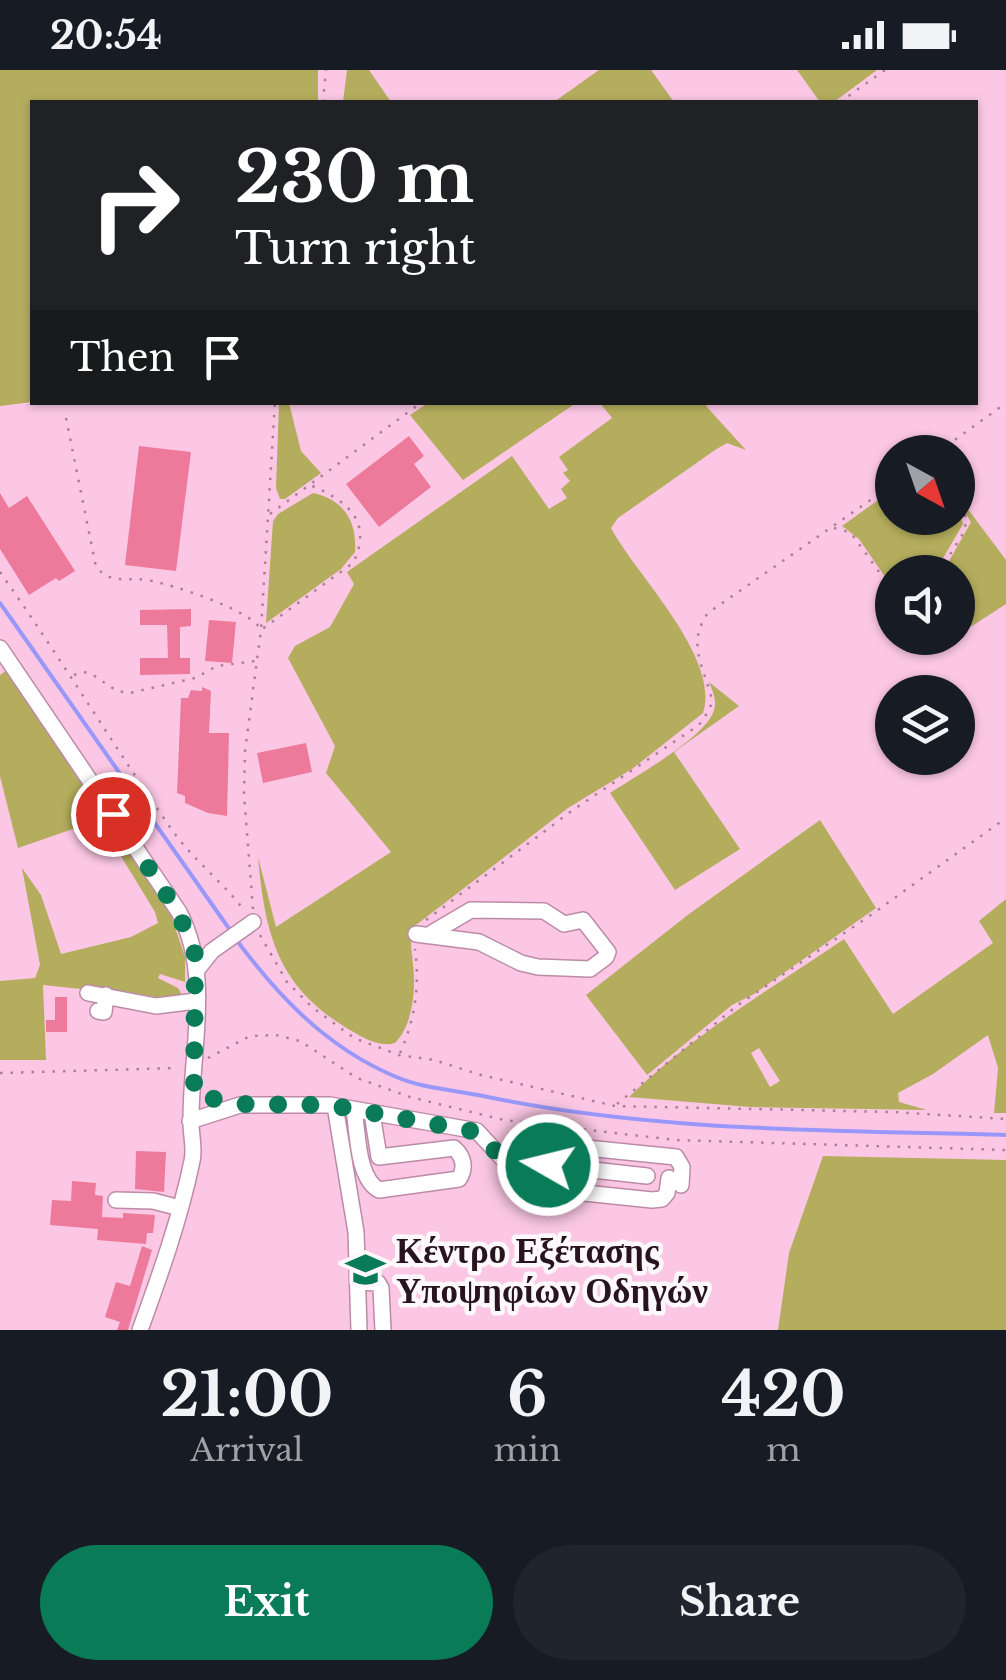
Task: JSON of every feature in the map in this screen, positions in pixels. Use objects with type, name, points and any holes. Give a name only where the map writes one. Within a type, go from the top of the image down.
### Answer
[{"type":"street","points":[[0,648],[178,912],[195,954],[194,1095],[190,1121],[194,1156],[166,1259],[140,1330]]},
{"type":"street","points":[[471,910],[544,911],[564,924],[583,920],[608,952],[590,969],[538,967],[478,942],[424,934],[471,910]]},
{"type":"street","points":[[194,972],[218,946],[249,925]]},
{"type":"street","points":[[88,993],[156,1006],[196,1001]]},
{"type":"street","points":[[98,1011],[104,1012],[106,995]]},
{"type":"street","points":[[194,1095],[240,1104],[335,1106],[460,1128],[477,1132],[502,1158],[647,1176]]},
{"type":"street","points":[[190,1121],[240,1104]]},
{"type":"street","points":[[335,1106],[356,1232],[359,1330]]},
{"type":"street","points":[[354,1110],[365,1175],[372,1187],[379,1190],[459,1179],[464,1172],[463,1162],[454,1148],[460,1128]]},
{"type":"street","points":[[372,1113],[379,1156],[454,1148]]},
{"type":"street","points":[[547,1144],[676,1157],[682,1166],[668,1193],[662,1199],[652,1200],[546,1189],[540,1186],[540,1165],[542,1146],[547,1144]]},
{"type":"street","points":[[116,1200],[152,1201],[180,1208]]},
{"type":"street","points":[[359,1282],[378,1284],[381,1288],[383,1330]]},
{"type":"path","points":[[323,100],[326,70]]},
{"type":"path","points":[[843,100],[885,70]]},
{"type":"path","points":[[962,435],[1006,404]]},
{"type":"path","points":[[268,516],[418,405]]},
{"type":"path","points":[[66,418],[96,566],[104,576],[114,580],[149,580],[194,594],[255,620],[262,630],[354,563],[359,552],[358,521],[351,510],[337,496],[310,485]]},
{"type":"path","points":[[399,1055],[411,1030],[416,1004],[422,924],[574,810],[699,724],[712,700],[696,652],[703,620],[724,600],[875,497]]},
{"type":"path","points":[[832,528],[841,528],[854,538],[875,567]]},
{"type":"path","points":[[0,572],[73,675],[174,832],[203,869],[232,895],[249,925]]},
{"type":"path","points":[[73,675],[84,672],[116,691],[130,693],[194,678],[216,666],[256,661]]},
{"type":"path","points":[[615,1106],[738,1005],[868,918],[1006,818]]},
{"type":"path","points":[[0,1073],[193,1068],[232,1043],[250,1036],[276,1035],[300,1041],[357,1078],[410,1097],[504,1120],[675,1140],[1006,1150]]},
{"type":"shaded area","points":[[0,70],[318,70],[318,100],[30,100],[30,402],[0,406]]},
{"type":"shaded area","points":[[347,70],[369,70],[390,100],[343,100]]},
{"type":"shaded area","points":[[599,70],[651,70],[673,100],[557,100]]},
{"type":"shaded area","points":[[797,70],[877,70],[837,100],[819,100]]},
{"type":"shaded area","points":[[279,405],[290,405],[301,451],[321,473],[285,499],[280,499],[276,488]]},
{"type":"shaded area","points":[[425,405],[573,405],[463,480],[410,415]]},
{"type":"shaded area","points":[[602,405],[707,405],[746,450],[727,443],[618,518],[611,528],[688,643],[705,691],[703,713],[632,769],[568,808],[416,925],[411,940],[413,995],[406,1027],[395,1043],[369,1040],[322,1011],[289,975],[265,910],[258,857],[276,927],[391,852],[326,773],[335,746],[288,658],[295,646],[330,627],[354,584],[347,572],[512,456],[549,509],[567,498],[561,489],[570,481],[563,473],[568,470],[559,457],[612,418]]},
{"type":"shaded area","points":[[313,493],[333,501],[346,514],[354,531],[355,552],[341,569],[266,623],[273,521]]},
{"type":"shaded area","points":[[875,502],[875,535],[957,535],[945,555],[875,555],[875,562],[859,539],[842,526]]},
{"type":"shaded area","points":[[975,519],[1006,560],[1006,604],[975,624],[975,555],[953,555],[964,535],[975,535]]},
{"type":"shaded area","points":[[7,670],[168,906],[185,957],[185,982],[160,974],[158,978],[178,988],[185,1000],[43,985],[46,1060],[0,1060],[0,981],[35,978],[40,965],[22,868],[41,895],[61,954],[131,937],[158,923],[99,820],[18,848],[0,776],[0,675]]},
{"type":"shaded area","points":[[709,682],[739,706],[674,752],[740,849],[675,890],[610,793],[667,757],[706,723],[715,705]]},
{"type":"shaded area","points":[[820,820],[876,908],[754,994],[732,1005],[647,1075],[586,995],[689,914]]},
{"type":"shaded area","points":[[1006,899],[1006,1113],[994,1113],[998,1068],[988,1035],[898,1093],[899,1102],[927,1110],[750,1107],[629,1097],[705,1033],[844,939],[893,1014],[993,943],[979,921]],"holes":[[[759,1048],[780,1081],[770,1087],[751,1053]]]},
{"type":"shaded area","points":[[823,1156],[1006,1160],[1006,1330],[778,1330],[789,1253]]},
{"type":"building","points":[[409,436],[424,456],[414,464],[431,487],[379,527],[346,484]]},
{"type":"building","points":[[139,446],[191,452],[176,571],[125,565]]},
{"type":"building","points":[[0,493],[9,508],[27,496],[75,571],[29,595],[0,549]]},
{"type":"building","points":[[191,609],[191,626],[180,627],[180,658],[190,658],[190,674],[140,675],[140,658],[168,658],[167,625],[140,625],[140,610]]},
{"type":"building","points":[[209,620],[236,622],[232,663],[205,661]]},
{"type":"building","points":[[202,687],[211,691],[209,733],[229,733],[227,816],[185,803],[185,796],[177,793],[181,698],[188,698],[191,690],[202,691]]},
{"type":"building","points":[[306,743],[312,772],[263,783],[257,753]]},
{"type":"building","points":[[55,997],[67,997],[67,1032],[46,1032],[46,1020],[55,1020]]},
{"type":"building","points":[[136,1151],[166,1152],[164,1192],[135,1189]]},
{"type":"building","points":[[72,1181],[96,1183],[95,1195],[103,1196],[102,1217],[123,1218],[123,1213],[155,1215],[153,1233],[147,1233],[146,1244],[97,1240],[98,1229],[50,1225],[52,1200],[71,1201]]},
{"type":"building","points":[[142,1246],[152,1250],[128,1330],[117,1330],[120,1322],[105,1317],[116,1282],[130,1286]]},
{"type":"waterway","points":[[0,603],[230,930]]},
{"type":"waterway","points":[[235,938],[286,1000],[325,1035],[369,1064],[415,1083],[547,1108],[678,1123],[1006,1135]]},
{"type":"place","name":"Κέντρο Εξέτασης Υποψηφίων Οδηγών","points":[[366,1270]]},
{"type":"route","points":[[113,814],[178,912],[195,954],[194,1095],[240,1104],[330,1105],[477,1132],[502,1158],[533,1165],[542,1158],[548,1165]]}]
